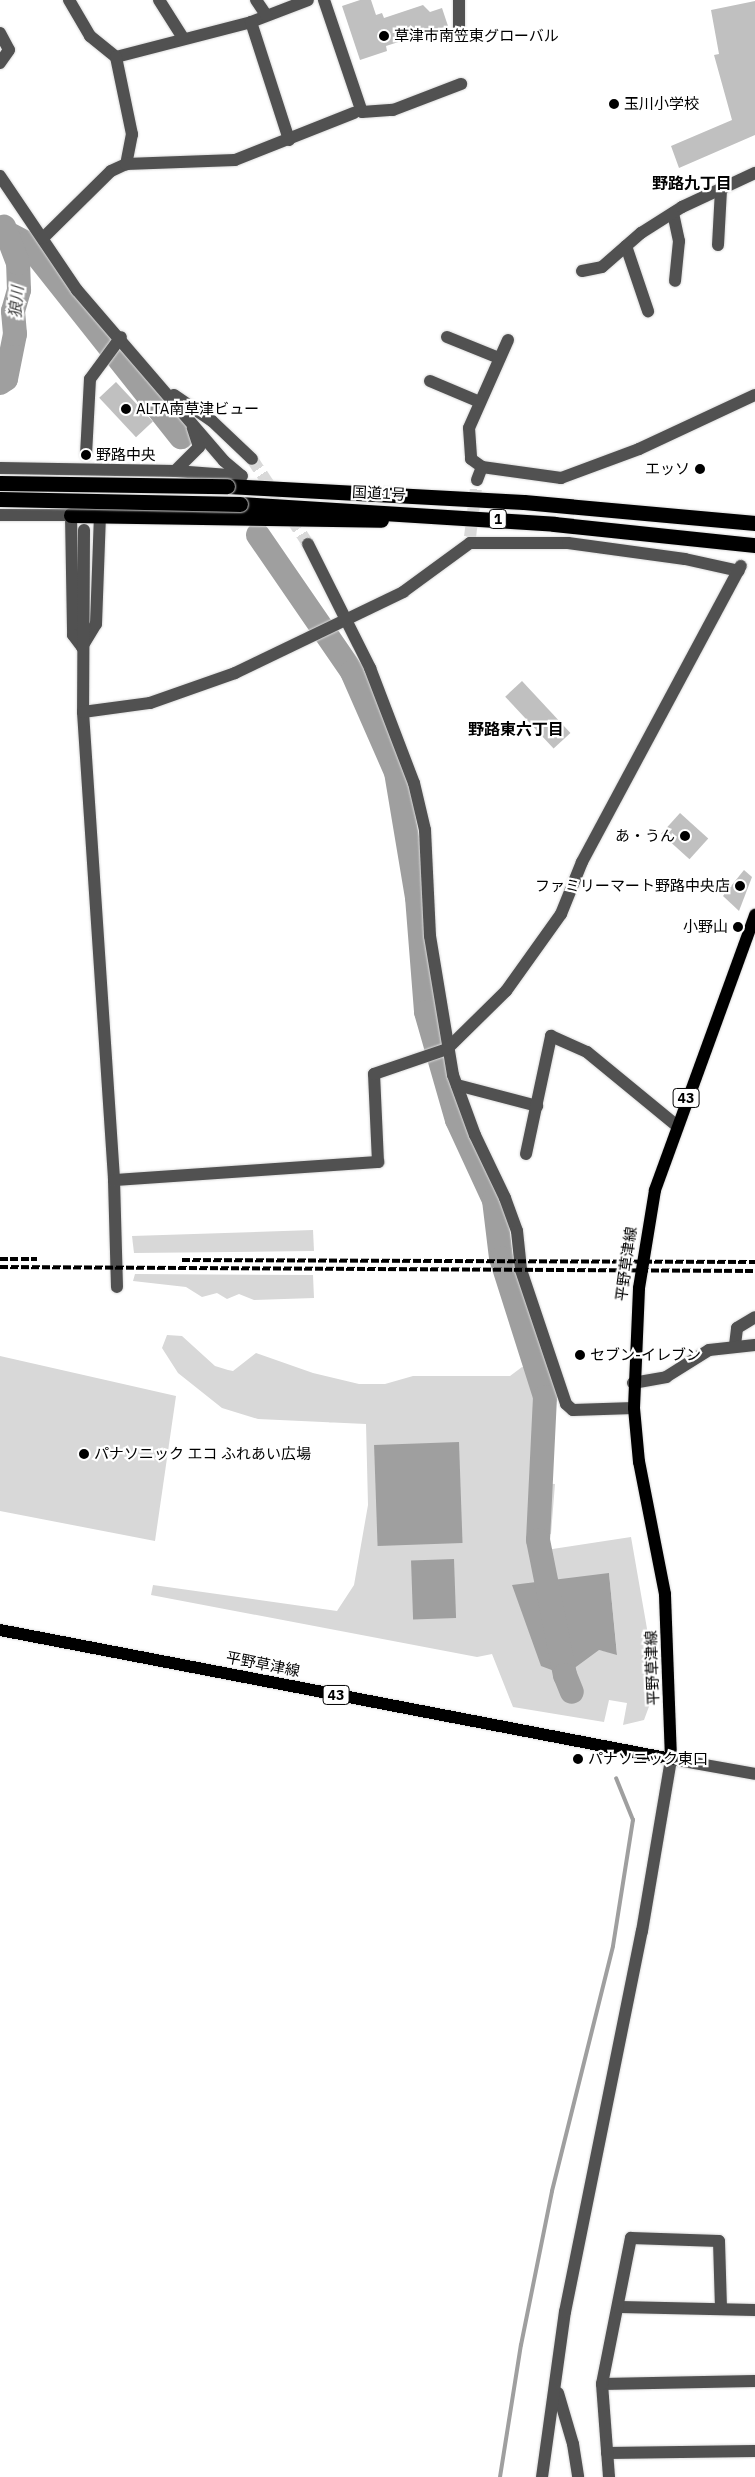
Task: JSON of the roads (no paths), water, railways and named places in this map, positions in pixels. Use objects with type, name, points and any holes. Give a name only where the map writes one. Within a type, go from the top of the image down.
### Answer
[{"type":"highway","points":[[242,476],[394,487],[410,496]]},
{"type":"highway","name":"国道1号","points":[[0,483],[227,486],[609,508],[755,523]]},
{"type":"highway","name":"国道1号","points":[[0,498],[240,504],[410,513],[571,525],[755,545]]},
{"type":"highway","points":[[71,515],[330,521],[402,520],[410,513]]},
{"type":"main road","name":"平野草津線","points":[[0,1630],[671,1759],[665,1594],[639,1462],[634,1408],[635,1327],[647,1228],[676,1125],[755,915]]},
{"type":"street","points":[[69,0],[90,36],[116,56],[132,134],[126,164]]},
{"type":"street","points":[[159,0],[183,38]]},
{"type":"street","points":[[256,0],[266,15]]},
{"type":"street","points":[[116,56],[251,22],[308,0]]},
{"type":"street","points":[[324,0],[362,112],[393,110],[461,84]]},
{"type":"street","points":[[459,0],[459,28]]},
{"type":"street","points":[[251,22],[289,140]]},
{"type":"street","points":[[0,33],[9,50],[0,63]]},
{"type":"street","points":[[43,238],[111,170],[126,164],[235,160],[289,140],[354,112]]},
{"type":"street","points":[[582,271],[602,267],[626,246],[673,213],[755,173]]},
{"type":"street","points":[[0,176],[77,290],[166,390],[192,426],[242,476]]},
{"type":"street","points":[[718,246],[721,189]]},
{"type":"street","points":[[673,213],[679,241],[675,281]]},
{"type":"street","points":[[626,246],[648,311]]},
{"type":"street","points":[[86,455],[90,379],[120,337]]},
{"type":"street","points":[[447,337],[499,358]]},
{"type":"street","points":[[508,340],[469,428],[471,459],[482,467],[561,478],[639,449],[755,395]]},
{"type":"street","points":[[430,381],[480,402]]},
{"type":"street","points":[[166,390],[212,421],[252,459]]},
{"type":"street","points":[[175,471],[198,447],[192,426]]},
{"type":"street","points":[[477,480],[482,467]]},
{"type":"street","points":[[0,468],[175,471],[242,476]]},
{"type":"street","points":[[0,515],[71,515],[73,635],[82,647]]},
{"type":"street","points":[[82,647],[96,624],[100,515]]},
{"type":"street","points":[[568,543],[571,525]]},
{"type":"street","points":[[84,530],[83,712],[114,1180],[116,1287]]},
{"type":"street","points":[[83,712],[150,703],[235,673],[403,592],[470,540],[568,543],[740,568],[582,862],[561,914],[506,991],[439,1051],[374,1074],[378,1162],[114,1180]]},
{"type":"street","points":[[308,544],[370,668],[416,792],[425,830],[430,936],[439,1051],[506,1198],[516,1231],[521,1270],[566,1404],[573,1410],[634,1408]]},
{"type":"street","points":[[526,1154],[551,1036],[587,1052],[676,1125]]},
{"type":"street","points":[[456,1085],[537,1106]]},
{"type":"street","points":[[735,1345],[738,1328],[755,1317]]},
{"type":"street","points":[[633,1383],[660,1379],[698,1355],[735,1345],[755,1345]]},
{"type":"street","points":[[542,2477],[565,2312],[640,1940],[671,1759],[755,1774]]},
{"type":"street","points":[[609,2477],[602,2384],[620,2307],[632,2238],[714,2238],[720,2245],[721,2309]]},
{"type":"street","points":[[620,2307],[755,2310]]},
{"type":"street","points":[[602,2384],[755,2381]]},
{"type":"street","points":[[556,2386],[578,2477]]},
{"type":"street","points":[[606,2453],[755,2451]]},
{"type":"waterway","name":"狼川","points":[[0,383],[6,379],[15,334],[13,311],[19,290],[18,263],[4,227]]},
{"type":"waterway","points":[[9,234],[27,243],[181,437]]},
{"type":"waterway","points":[[258,535],[352,672],[396,772],[417,897],[426,1012],[457,1120],[494,1200],[501,1258],[545,1397],[538,1540],[565,1675],[572,1692]]},
{"type":"waterway","points":[[500,2477],[521,2345],[552,2191],[613,1946],[633,1820],[616,1778]]},
{"type":"tunnel","points":[[252,459],[308,544]]},
{"type":"tunnel","points":[[470,537],[477,480]]},
{"type":"railway","points":[[0,1259],[37,1259]]},
{"type":"railway","points":[[182,1260],[755,1262]]},
{"type":"railway","points":[[0,1267],[755,1271]]},
{"type":"place","name":"草津市南笠東グローバル","points":[[384,36]]},
{"type":"place","name":"玉川小学校","points":[[614,104]]},
{"type":"place","name":"ALTA南草津ビュー","points":[[126,409]]},
{"type":"place","name":"野路中央","points":[[86,455]]},
{"type":"place","name":"エッソ","points":[[700,469]]},
{"type":"place","name":"あ・うん","points":[[685,836]]},
{"type":"place","name":"ファミリーマート野路中央店","points":[[740,886]]},
{"type":"place","name":"小野山","points":[[738,927]]},
{"type":"place","name":"セブン-イレブン","points":[[580,1355]]},
{"type":"place","name":"パナソニック エコ ふれあい広場","points":[[84,1454]]},
{"type":"place","name":"パナソニック東口","points":[[578,1759]]},
{"type":"district","name":"野路九丁目","points":[[692,183]]},
{"type":"district","name":"野路東六丁目","points":[[516,729]]}]
